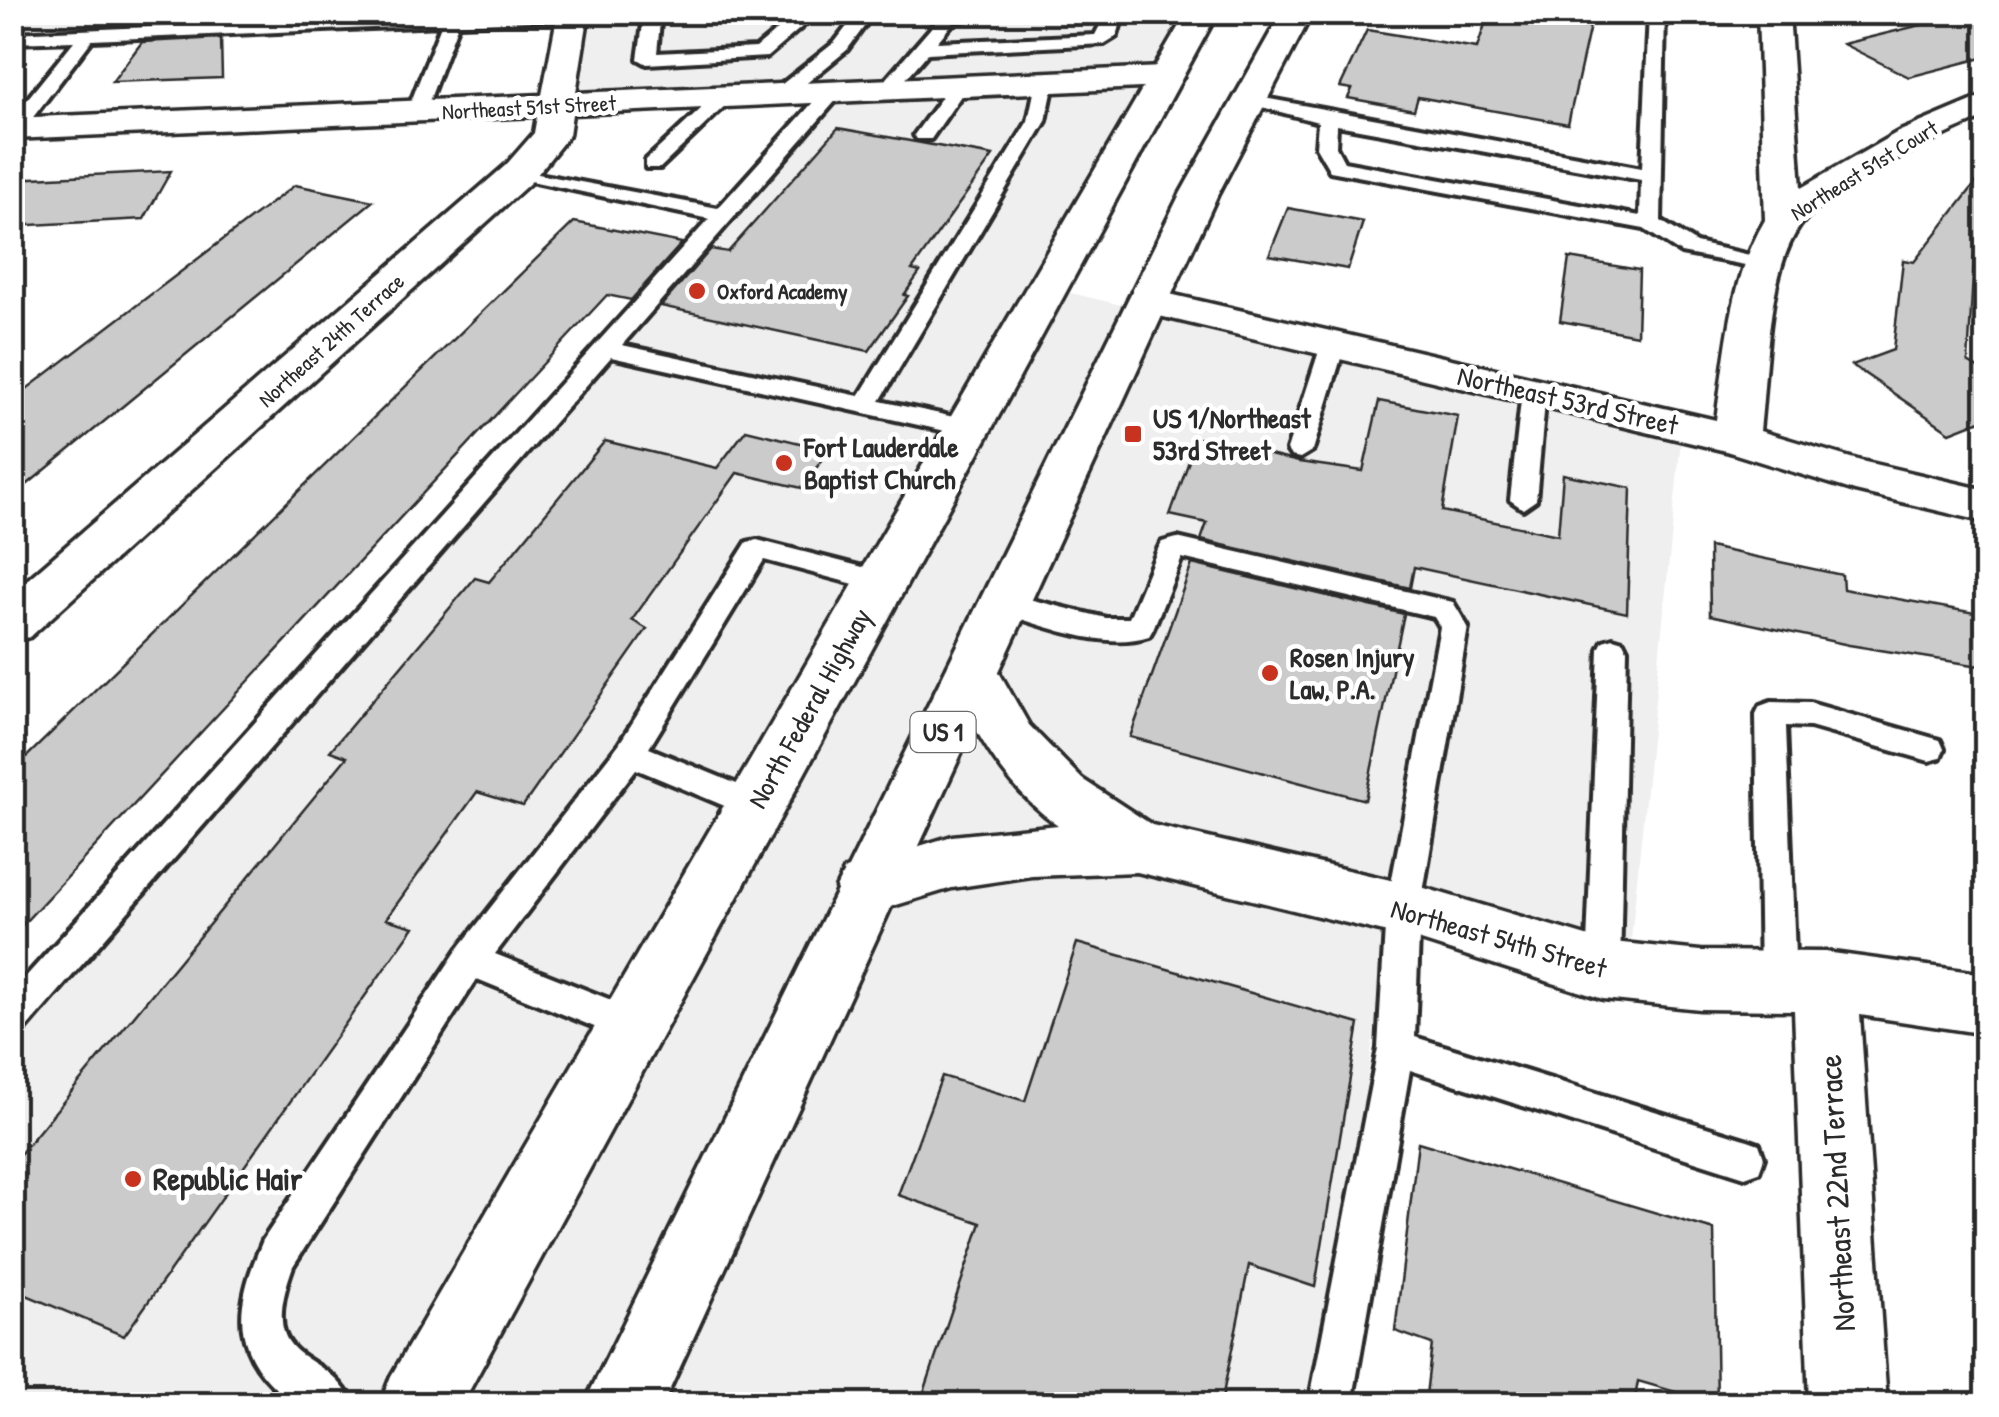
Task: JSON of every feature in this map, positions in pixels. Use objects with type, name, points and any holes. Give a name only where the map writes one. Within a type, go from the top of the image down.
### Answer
[{"type":"street","name":"North Federal Highway","points":[[434,1389],[631,1025],[1202,12]]},
{"type":"street","name":"US 1","points":[[624,1404],[1148,301],[1248,101],[1298,12]]},
{"type":"street","points":[[1774,12],[1784,219]]},
{"type":"street","name":"Northeast 24th Terrace","points":[[12,622],[519,173],[551,135],[553,106],[574,13]]},
{"type":"street","name":"Northeast 51st Street","points":[[13,129],[1163,77]]},
{"type":"street","name":"Northeast 51st Street","points":[[1045,83],[1097,100],[1136,124]]},
{"type":"street","name":"Northeast 51st Court","points":[[1736,439],[1764,265],[1784,219],[1887,152],[1959,112],[1986,105]]},
{"type":"street","name":"Northeast 53rd Street","points":[[1148,301],[1736,439],[1855,476],[1986,506]]},
{"type":"street","name":"Northeast 54th Street","points":[[972,672],[1009,741],[1022,755],[1061,796],[1137,847]]},
{"type":"street","name":"Northeast 54th Street","points":[[867,888],[952,862],[1032,851],[1137,847],[1403,910],[1602,970],[1700,980],[1801,981],[1986,1004]]},
{"type":"street","name":"Northeast 22nd Terrace","points":[[1801,981],[1848,1404]]},
{"type":"lane","points":[[172,31],[184,12]]},
{"type":"lane","points":[[761,12],[652,18],[647,59],[761,53],[802,19],[802,12]]},
{"type":"lane","points":[[778,96],[841,46],[866,12]]},
{"type":"lane","points":[[886,91],[948,18],[995,12]]},
{"type":"lane","points":[[922,48],[1098,40],[1108,36],[1116,12]]},
{"type":"lane","points":[[1650,224],[1656,12]]},
{"type":"lane","points":[[12,38],[574,13]]},
{"type":"lane","points":[[416,112],[451,20]]},
{"type":"lane","points":[[13,129],[87,35]]},
{"type":"lane","points":[[865,406],[1037,120],[1045,83]]},
{"type":"lane","points":[[924,135],[958,87]]},
{"type":"lane","points":[[12,1018],[832,93]]},
{"type":"lane","points":[[654,164],[724,98]]},
{"type":"lane","points":[[1248,101],[1652,176]]},
{"type":"lane","points":[[1328,118],[1326,147],[1337,167],[1650,224],[1689,248],[1764,265]]},
{"type":"lane","points":[[519,173],[725,216]]},
{"type":"lane","points":[[1300,450],[1334,345]]},
{"type":"lane","points":[[606,349],[968,428]]},
{"type":"lane","points":[[1523,500],[1534,391]]},
{"type":"lane","points":[[1004,603],[1106,629],[1139,629],[1172,549],[1177,547],[1443,609],[1454,626],[1403,910],[1396,1048],[1331,1404]]},
{"type":"lane","points":[[331,1404],[284,1373],[260,1335],[261,1292],[277,1254],[470,960],[630,752],[757,549],[880,580]]},
{"type":"lane","points":[[1602,970],[1613,649]]},
{"type":"lane","points":[[1801,981],[1770,714],[1810,715],[1929,749]]},
{"type":"lane","points":[[630,752],[755,806]]},
{"type":"lane","points":[[470,960],[631,1025]]},
{"type":"lane","points":[[1396,1048],[1745,1158]]},
{"type":"shaded area","points":[[12,13],[1208,13],[1046,287],[1681,440],[1629,960],[1395,891],[1319,1404],[13,1404],[13,1018],[831,94],[548,106],[569,16],[13,38]]},
{"type":"building","points":[[163,12],[221,12],[221,20],[156,23]]},
{"type":"building","points":[[1489,12],[1593,12],[1568,124],[1418,97],[1414,110],[1348,98],[1352,89],[1340,87],[1367,30],[1477,48]]},
{"type":"building","points":[[1986,12],[1986,57],[1909,77],[1843,44]]},
{"type":"building","points":[[221,38],[222,78],[112,82],[142,42]]},
{"type":"building","points":[[838,128],[993,156],[912,270],[920,272],[904,295],[908,296],[869,351],[661,306],[711,249],[728,252]]},
{"type":"building","points":[[1986,170],[1986,262],[1974,258],[1968,362],[1986,373],[1986,418],[1950,432],[1852,365],[1893,350],[1903,260],[1914,262]]},
{"type":"building","points":[[171,171],[144,219],[12,226],[12,179]]},
{"type":"building","points":[[295,185],[373,201],[12,497],[12,400]]},
{"type":"building","points":[[1288,208],[1363,222],[1348,269],[1269,255]]},
{"type":"building","points":[[574,222],[682,243],[631,300],[607,295],[12,936],[12,771]]},
{"type":"building","points":[[1569,258],[1639,270],[1637,335],[1560,321]]},
{"type":"building","points":[[1379,401],[1458,416],[1442,511],[1558,535],[1563,474],[1631,488],[1627,613],[1414,567],[1410,588],[1201,540],[1207,523],[1170,515],[1197,438],[1299,462],[1363,471]]},
{"type":"building","points":[[746,430],[829,450],[802,488],[737,473],[632,620],[647,629],[523,806],[477,792],[386,919],[414,927],[124,1336],[12,1289],[12,1164],[347,757],[330,751],[475,578],[489,582],[605,441],[717,468]]},
{"type":"building","points":[[1709,547],[1842,575],[1843,589],[1986,615],[1986,667],[1849,645],[1710,615]]},
{"type":"building","points":[[1192,564],[1404,614],[1365,800],[1130,737]]},
{"type":"building","points":[[1077,943],[1359,1024],[1315,1287],[1249,1265],[1221,1404],[920,1404],[981,1223],[898,1195],[942,1076],[1025,1101]]},
{"type":"building","points":[[1418,1142],[1714,1230],[1717,1404],[1638,1381],[1634,1404],[1425,1404],[1432,1344],[1395,1331]]},
{"type":"place","name":"Oxford Academy","points":[[697,291]]},
{"type":"place","name":"US 1/Northeast 53rd Street","points":[[1133,434]]},
{"type":"place","name":"Fort Lauderdale Baptist Church","points":[[784,463]]},
{"type":"place","name":"Rosen Injury Law, P.A.","points":[[1270,673]]},
{"type":"place","name":"Republic Hair","points":[[133,1179]]}]
